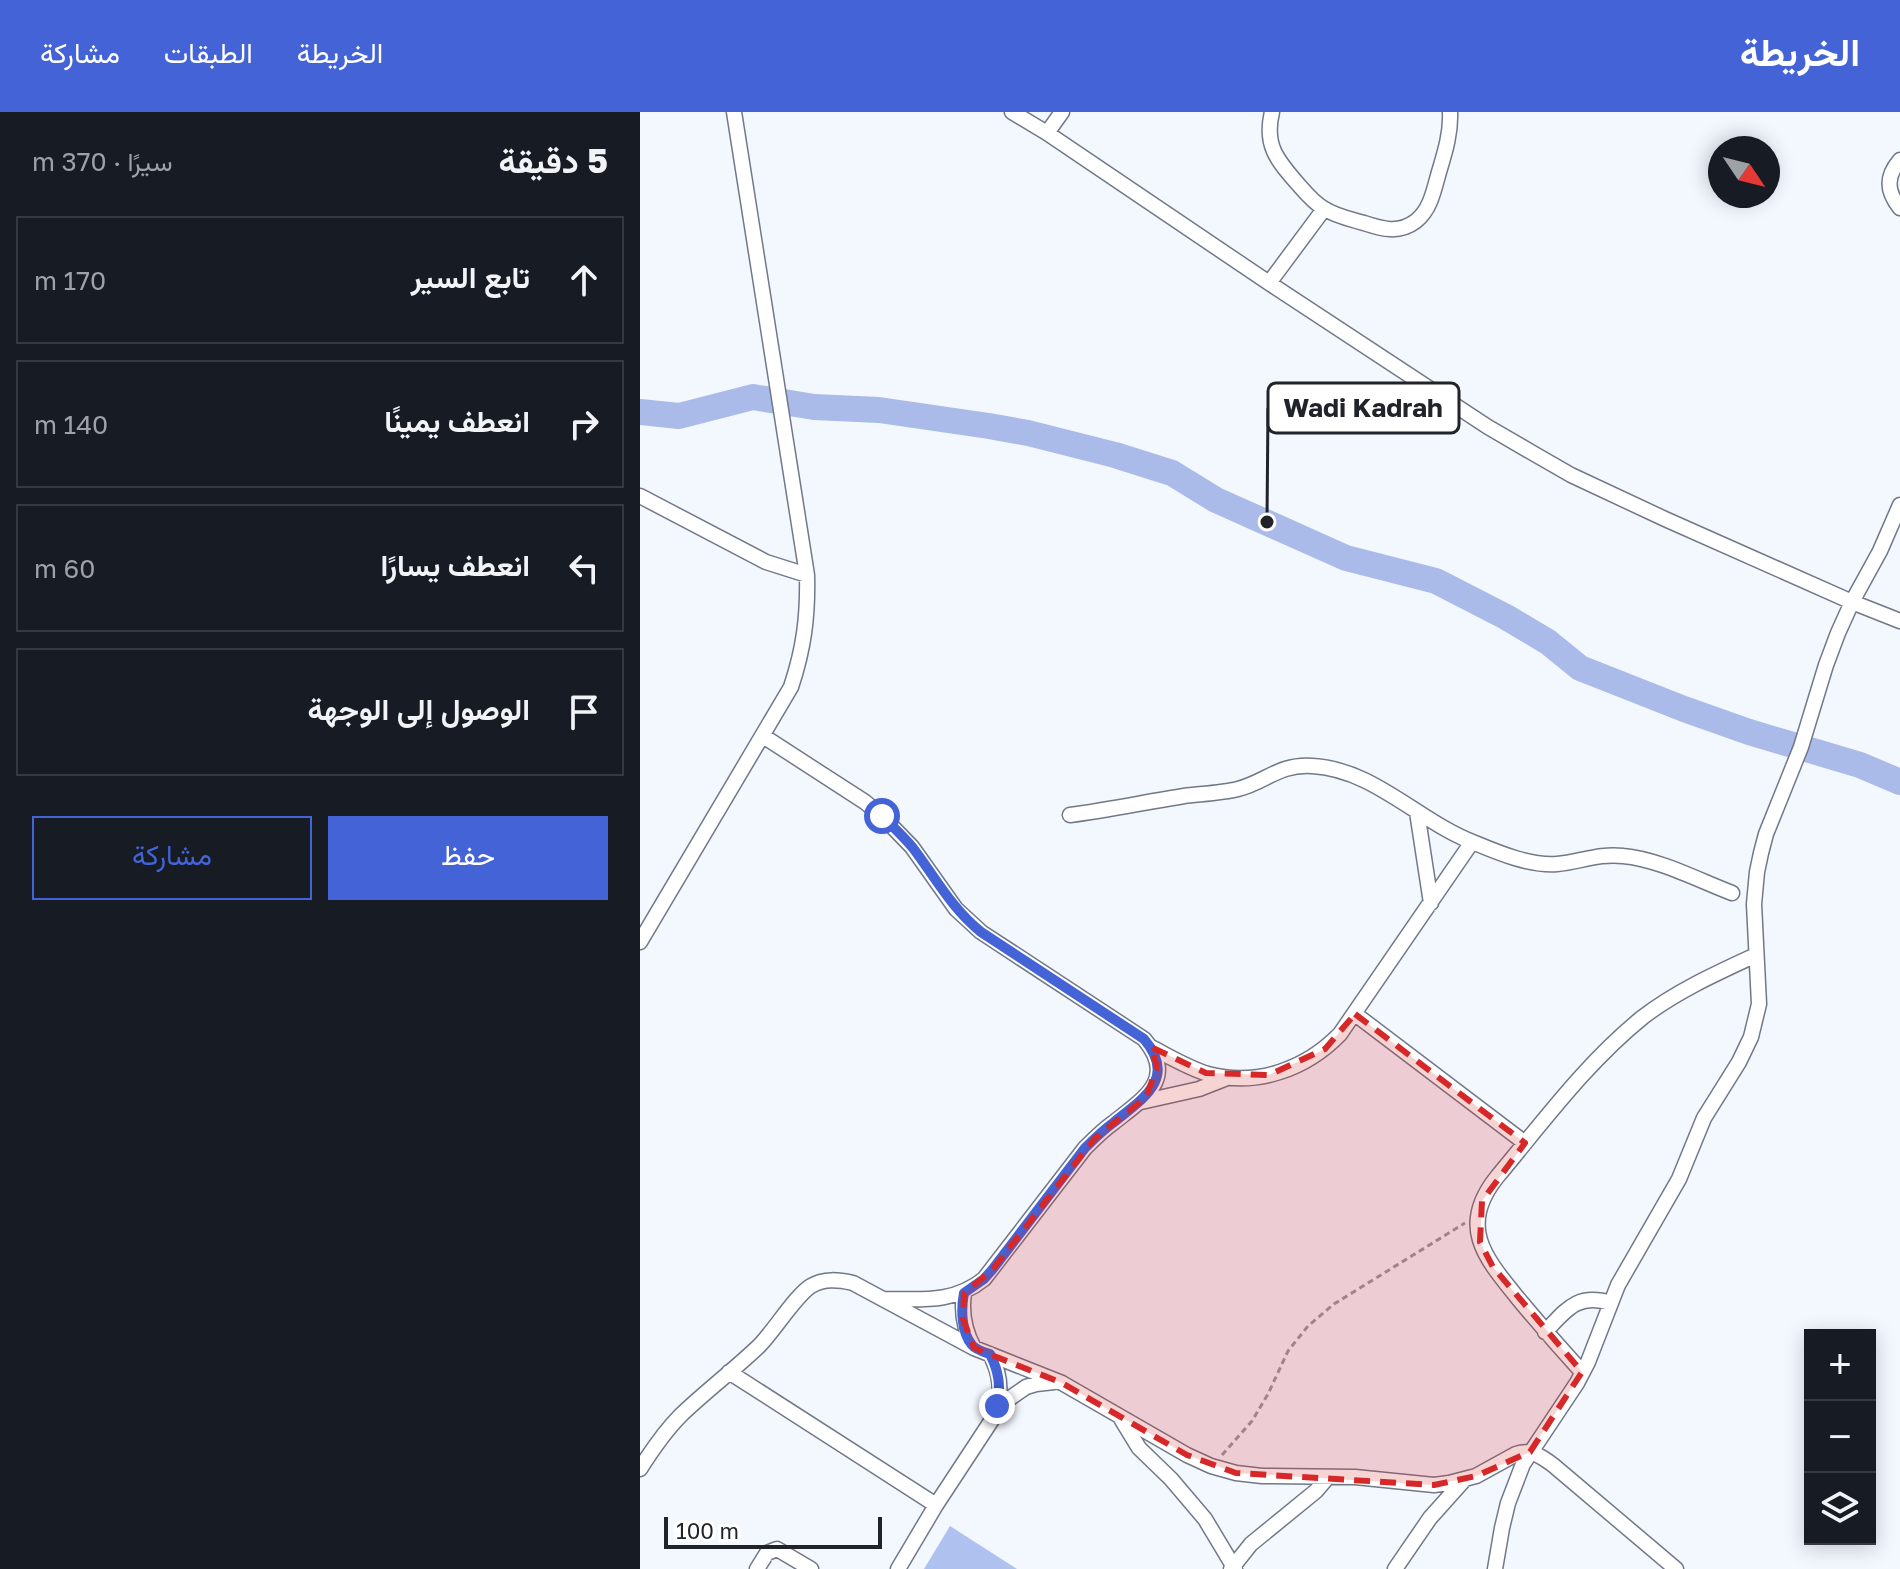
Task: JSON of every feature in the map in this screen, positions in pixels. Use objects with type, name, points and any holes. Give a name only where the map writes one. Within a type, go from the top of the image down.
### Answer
[{"type":"street","points":[[640,942],[791,687],[805,632],[807,575],[734,112]]},
{"type":"street","points":[[1012,112],[1488,427],[1571,475],[1900,621]]},
{"type":"street","points":[[1047,133],[1062,112]]},
{"type":"street","points":[[1272,112],[1269,129],[1275,155],[1304,191],[1332,213],[1383,230],[1405,228],[1423,215],[1429,205],[1448,142],[1450,112]]},
{"type":"street","points":[[1900,160],[1891,173],[1888,185],[1900,208]]},
{"type":"street","points":[[1269,283],[1324,209]]},
{"type":"street","points":[[640,496],[766,562],[807,575]]},
{"type":"street","points":[[1495,1569],[1499,1540],[1515,1483],[1530,1452],[1582,1372],[1625,1272],[1679,1179],[1704,1118],[1751,1037],[1759,1004],[1754,892],[1766,834],[1801,747],[1826,665],[1852,602],[1880,551],[1900,505]]},
{"type":"street","points":[[763,736],[882,816],[912,847],[956,909],[981,932],[1144,1039],[1151,1047],[1187,1066],[1227,1078]]},
{"type":"street","points":[[1070,815],[1238,789],[1285,768],[1313,766],[1358,777],[1472,842],[1544,864],[1565,863],[1591,856],[1640,858],[1732,893]]},
{"type":"street","points":[[1417,812],[1431,903]]},
{"type":"street","points":[[1141,1102],[1199,1089],[1227,1078],[1289,1070],[1325,1049],[1355,1014],[1472,842]]},
{"type":"street","points":[[1582,1372],[1545,1332],[1485,1255],[1477,1228],[1482,1201],[1488,1188],[1525,1143],[1616,1040],[1645,1015],[1677,995],[1756,955]]},
{"type":"street","points":[[1355,1014],[1525,1143]]},
{"type":"street","points":[[881,1299],[940,1299],[964,1293],[984,1279],[1085,1148],[1141,1102],[1153,1088],[1157,1067],[1151,1047]]},
{"type":"street","points":[[640,1469],[679,1416],[758,1347],[803,1293],[812,1285],[839,1280],[853,1283],[974,1348],[1062,1383],[1211,1466],[1236,1473],[1382,1479],[1434,1485],[1465,1480],[1516,1454],[1530,1452],[1553,1465],[1676,1569]]},
{"type":"street","points":[[964,1293],[963,1319],[974,1348]]},
{"type":"street","points":[[1545,1332],[1567,1309],[1585,1299],[1611,1303]]},
{"type":"street","points":[[990,1354],[1000,1379],[1000,1392],[992,1418]]},
{"type":"street","points":[[729,1372],[936,1505]]},
{"type":"street","points":[[898,1569],[992,1418],[1010,1396],[1026,1387],[1047,1382],[1062,1383]]},
{"type":"street","points":[[1120,1416],[1139,1448],[1205,1519],[1233,1568],[1264,1532],[1299,1506],[1328,1477]]},
{"type":"street","points":[[1395,1569],[1430,1518],[1465,1480]]},
{"type":"street","points":[[757,1569],[767,1553],[777,1549],[811,1569]]},
{"type":"path","points":[[1211,1466],[1252,1421],[1288,1351],[1320,1314],[1478,1214]]},
{"type":"highlighted area","points":[[1355,1014],[1525,1143],[1482,1201],[1480,1242],[1493,1267],[1582,1372],[1530,1452],[1476,1476],[1434,1485],[1236,1473],[1187,1455],[1062,1383],[974,1348],[963,1319],[964,1293],[992,1270],[1094,1139],[1146,1097],[1157,1067],[1151,1047],[1206,1073],[1269,1075],[1325,1049]]},
{"type":"shaded area","points":[[950,1526],[1017,1569],[924,1569]]},
{"type":"waterway","points":[[640,412],[679,416],[753,397],[814,407],[879,410],[989,426],[1115,455],[1172,473],[1216,500],[1346,558],[1436,581],[1548,642],[1580,668],[1684,709],[1860,765],[1900,782]]},
{"type":"place","name":"Wadi Kadrah","points":[[1267,522]]},
{"type":"route","points":[[882,816],[912,847],[968,922],[1144,1039],[1151,1047],[1157,1067],[1153,1088],[1146,1097],[1085,1148],[992,1270],[964,1293],[963,1319],[969,1339],[974,1348],[990,1354],[1000,1379],[997,1406]]}]
